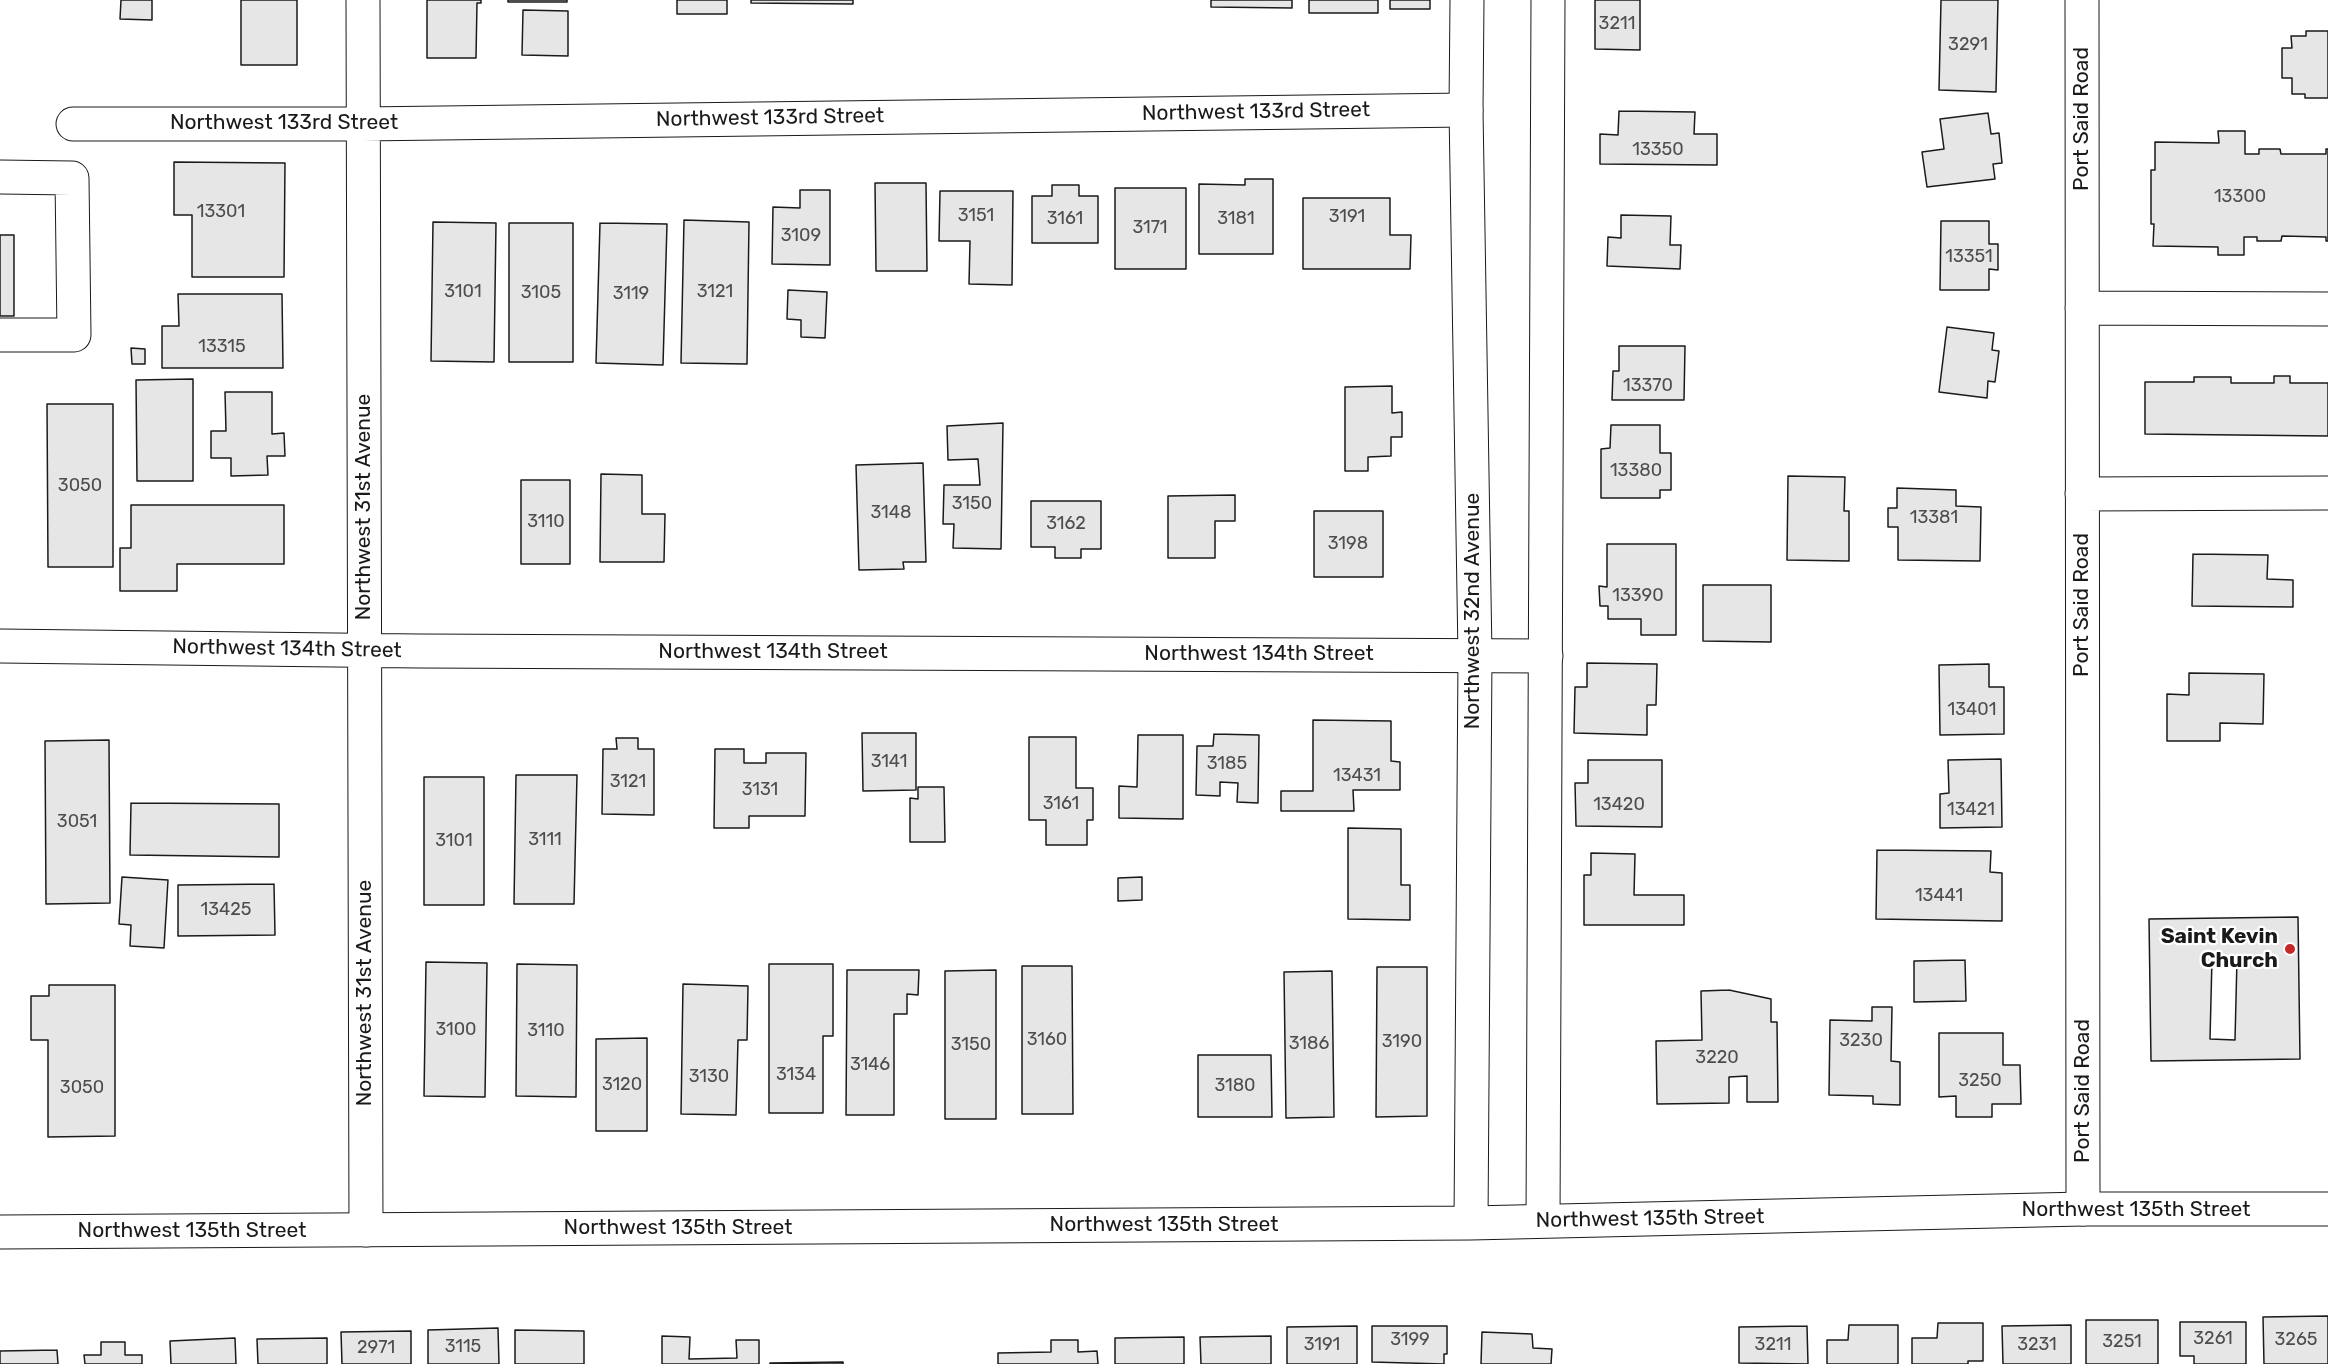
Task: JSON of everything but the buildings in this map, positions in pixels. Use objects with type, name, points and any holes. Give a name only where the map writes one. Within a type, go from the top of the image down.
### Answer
[{"type":"street","name":"Northwest 31st Avenue","points":[[363,0],[366,1230]]},
{"type":"street","name":"Northwest 32nd Avenue","points":[[1467,0],[1466,110],[1475,655],[1471,1222]]},
{"type":"street","points":[[1543,1221],[1548,0]]},
{"type":"street","name":"Port Said Road","points":[[2082,0],[2083,1209]]},
{"type":"street","name":"Northwest 133rd Street","points":[[73,124],[362,124],[1466,110]]},
{"type":"street","points":[[0,177],[72,178],[74,335],[0,335]]},
{"type":"street","points":[[2082,308],[2328,309]]},
{"type":"street","points":[[2082,494],[2328,493]]},
{"type":"street","name":"Northwest 134th Street","points":[[0,646],[443,651],[1546,656]]},
{"type":"street","name":"Northwest 135th Street","points":[[0,1232],[1471,1222],[2083,1209],[2328,1209]]},
{"type":"place","name":"Saint Kevin Church","points":[[2290,949]]}]
